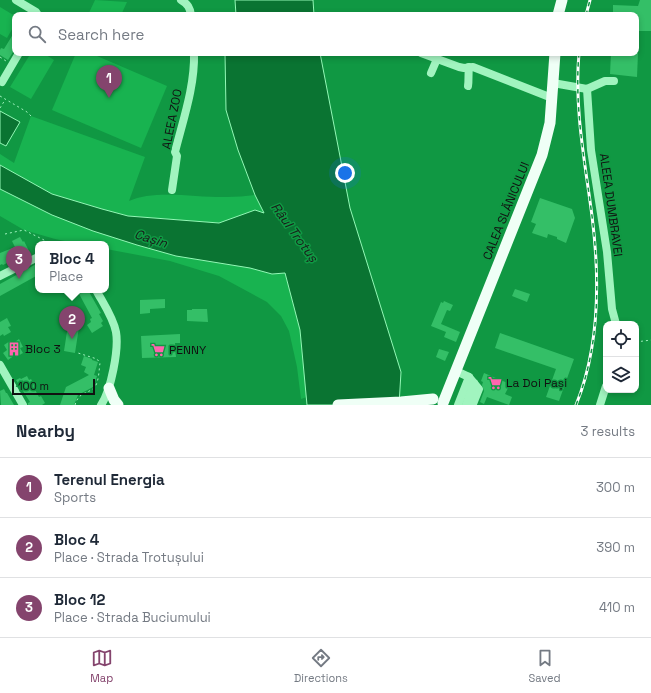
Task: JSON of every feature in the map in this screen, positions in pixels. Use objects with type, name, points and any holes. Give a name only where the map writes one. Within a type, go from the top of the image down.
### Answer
[{"type":"main road","points":[[559,12],[562,0]]},
{"type":"main road","name":"CALEA SLĂNICULUI","points":[[437,402],[456,371],[536,174],[547,136],[552,98],[554,56]]},
{"type":"main road","points":[[109,388],[118,405]]},
{"type":"main road","points":[[338,405],[437,402]]},
{"type":"street","points":[[16,0],[36,12]]},
{"type":"street","points":[[182,0],[188,5],[190,12]]},
{"type":"street","points":[[2,82],[17,56]]},
{"type":"street","name":"ALEEA ZOO","points":[[172,190],[177,156],[176,152],[190,87],[194,56]]},
{"type":"street","points":[[429,56],[459,67],[473,67],[552,98]]},
{"type":"street","points":[[431,73],[437,59]]},
{"type":"street","points":[[468,86],[469,67]]},
{"type":"street","points":[[553,83],[587,89],[605,81],[614,81]]},
{"type":"street","name":"ALEEA DUMBRAVEI","points":[[587,89],[591,150],[606,252],[612,309],[615,321]]},
{"type":"street","points":[[0,276],[35,258]]},
{"type":"street","points":[[98,293],[107,310],[116,332],[114,364],[109,388],[101,405]]},
{"type":"street","points":[[0,365],[3,377],[23,405]]},
{"type":"street","points":[[456,371],[473,382],[479,389],[473,404],[470,405]]},
{"type":"street","points":[[458,405],[473,382]]},
{"type":"street","points":[[464,405],[473,382]]},
{"type":"street","points":[[600,405],[604,393]]},
{"type":"path","points":[[0,57],[12,64]]},
{"type":"path","points":[[0,96],[31,116]]},
{"type":"path","points":[[0,107],[6,99]]},
{"type":"path","points":[[4,234],[24,230],[46,241]]},
{"type":"path","points":[[639,342],[651,340]]},
{"type":"path","points":[[76,405],[79,396],[96,386],[100,363],[98,359],[78,353]]},
{"type":"shaded area","points":[[95,0],[127,2],[122,12],[89,12]]},
{"type":"shaded area","points":[[0,7],[12,14],[12,29],[7,38],[0,34]]},
{"type":"shaded area","points":[[29,56],[48,56],[54,60],[31,99],[10,87]]},
{"type":"shaded area","points":[[75,56],[97,56],[167,86],[141,148],[52,110]]},
{"type":"shaded area","points":[[31,116],[145,157],[129,201],[139,197],[151,195],[234,197],[255,195],[265,213],[242,216],[219,223],[128,216],[52,194],[0,165],[0,154],[14,163]]},
{"type":"shaded area","points":[[0,189],[52,215],[93,231],[137,245],[176,256],[250,268],[272,274],[285,273],[300,330],[307,397],[301,399],[297,367],[289,331],[281,316],[267,302],[219,276],[170,261],[109,250],[109,241],[65,241],[55,239],[24,230],[0,216]]},
{"type":"water","points":[[235,0],[313,0],[314,12],[236,12]]},
{"type":"water","points":[[225,56],[321,56],[350,208],[401,372],[399,405],[307,405],[300,330],[285,273],[272,274],[250,268],[176,256],[137,245],[93,231],[52,215],[0,189],[0,165],[52,194],[128,216],[219,223],[255,210],[264,213],[255,195],[238,150],[226,110]]},
{"type":"water","points":[[0,111],[20,122],[6,146],[0,143]]},
{"type":"building","points":[[640,0],[651,0],[651,31],[639,31],[639,12],[613,12],[613,5],[638,6]]},
{"type":"building","points":[[12,36],[12,54],[8,60],[0,55],[1,48],[4,49]]},
{"type":"building","points":[[611,56],[638,56],[637,77],[610,74]]},
{"type":"building","points":[[540,198],[572,209],[575,218],[566,243],[557,239],[557,237],[548,234],[547,238],[532,233],[536,224],[531,222]]},
{"type":"building","points":[[20,237],[23,242],[24,241],[29,251],[24,253],[25,255],[0,265],[0,253],[15,247],[12,241]]},
{"type":"building","points":[[35,265],[35,277],[0,296],[0,284]]},
{"type":"building","points":[[515,289],[530,294],[527,302],[512,296]]},
{"type":"building","points":[[79,293],[90,293],[101,313],[99,314],[103,321],[101,323],[103,326],[92,333],[87,325],[91,322],[90,319],[92,318]]},
{"type":"building","points":[[165,299],[165,308],[150,309],[150,313],[140,314],[140,300]]},
{"type":"building","points":[[444,301],[453,305],[450,311],[447,310],[441,324],[460,332],[456,342],[444,337],[446,332],[431,326],[441,302],[443,303]]},
{"type":"building","points":[[207,309],[208,322],[187,321],[187,310]]},
{"type":"building","points":[[7,318],[11,326],[8,327],[11,332],[4,336],[3,334],[0,336],[0,322]]},
{"type":"building","points":[[68,325],[79,327],[75,353],[64,351]]},
{"type":"building","points":[[500,333],[574,359],[559,401],[546,397],[556,369],[495,348]]},
{"type":"building","name":"PENNY","points":[[180,334],[180,343],[175,343],[176,357],[142,358],[141,336]]},
{"type":"building","name":"Bloc 3","points":[[19,339],[23,347],[20,348],[23,353],[16,357],[15,355],[8,360],[3,353],[7,350],[4,345],[10,341],[12,344]]},
{"type":"building","points":[[439,349],[449,352],[445,361],[436,357]]},
{"type":"building","points":[[84,356],[98,362],[94,375],[97,376],[93,387],[78,395],[74,405],[60,405],[66,387],[89,375],[84,372],[86,367],[81,365]]},
{"type":"building","points":[[484,373],[510,384],[505,394],[512,397],[509,405],[487,397],[484,404],[480,402],[484,391],[482,385],[483,382],[481,381]]},
{"type":"building","points":[[27,376],[36,387],[34,388],[39,397],[41,396],[45,403],[42,405],[28,405],[30,402],[16,380]]},
{"type":"building","points":[[4,389],[14,405],[1,405],[0,391]]},
{"type":"railway","points":[[587,12],[590,0]]},
{"type":"railway","points":[[576,405],[584,383],[590,359],[594,336],[597,288],[595,240],[579,115],[579,56]]},
{"type":"place","name":"Terenul Energia","points":[[109,98]]},
{"type":"place","name":"Bloc 12","points":[[19,279]]},
{"type":"place","name":"Bloc 4","points":[[72,339]]},
{"type":"place","name":"Bloc 3","points":[[14,349]]},
{"type":"place","name":"PENNY","points":[[158,350]]},
{"type":"place","name":"La Doi Pași","points":[[495,383]]},
{"type":"water label","name":"Râul Trotuș","points":[[295,232]]},
{"type":"water label","name":"Cașin","points":[[151,238]]}]
